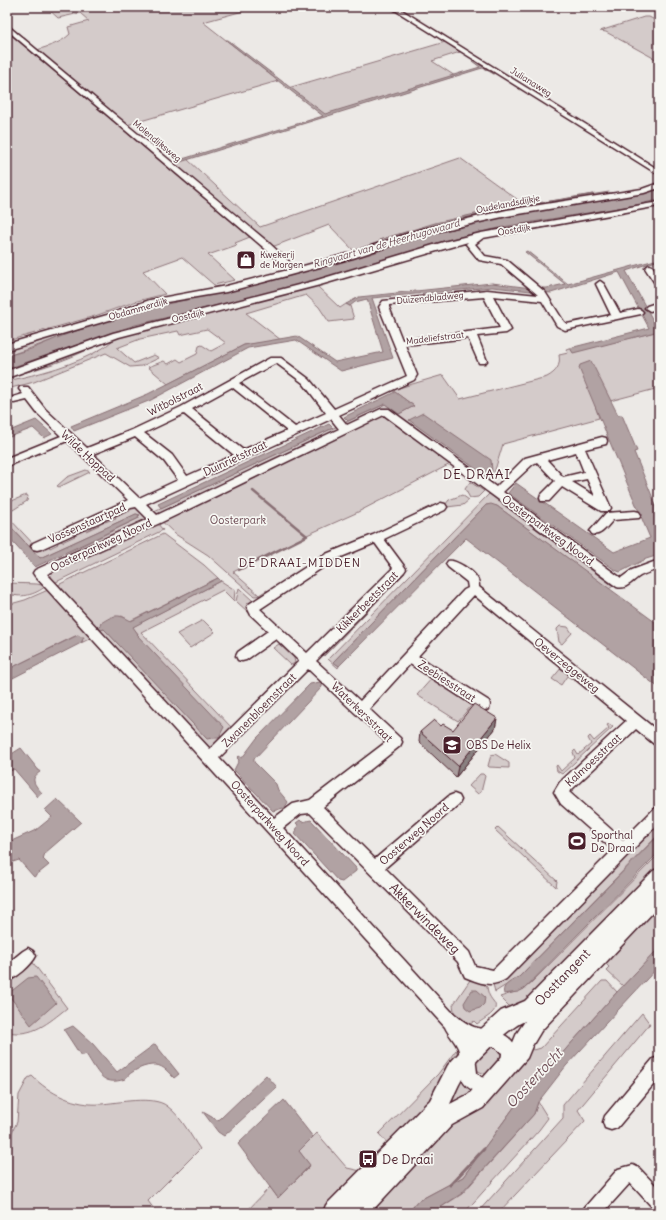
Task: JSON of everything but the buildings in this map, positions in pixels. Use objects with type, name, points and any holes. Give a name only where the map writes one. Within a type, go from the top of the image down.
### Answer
[{"type":"main road","name":"Oosttangent","points":[[334,1213],[436,1107],[449,1082],[487,1037],[508,1018],[532,1008],[659,877]]},
{"type":"main road","name":"Oosttangent","points":[[355,1213],[445,1118],[476,1101],[520,1051],[524,1040],[534,1024],[659,893]]},
{"type":"street","name":"Julianaweg","points":[[393,7],[659,173]]},
{"type":"street","name":"Molendijksweg","points":[[7,26],[260,240],[294,271]]},
{"type":"street","name":"Oudelandsdijkje","points":[[294,271],[350,256],[419,233],[519,211],[644,191],[659,186]]},
{"type":"street","name":"Oostdijk","points":[[7,375],[116,335],[372,268],[444,245],[482,236],[659,204]]},
{"type":"street","name":"Oostdijk","points":[[372,268],[384,270],[470,244],[482,236]]},
{"type":"street","points":[[470,244],[482,258],[504,262],[541,293],[558,322],[566,326],[638,312]]},
{"type":"street","points":[[649,268],[659,283]]},
{"type":"street","name":"Obdammerdijk","points":[[7,347],[110,317],[153,302],[226,289],[294,271]]},
{"type":"street","points":[[600,284],[617,317]]},
{"type":"street","name":"Duizendbladweg","points":[[332,413],[411,378],[412,375],[384,307],[386,303],[487,293],[541,293]]},
{"type":"street","name":"Madeliefstraat","points":[[398,343],[506,330],[487,293]]},
{"type":"street","name":"Madeliefstraat","points":[[471,334],[482,361]]},
{"type":"street","name":"Witbolstraat","points":[[85,453],[136,432],[185,409],[273,360],[278,360],[306,381],[332,413]]},
{"type":"street","points":[[233,382],[294,431]]},
{"type":"street","name":"Wilde Hoppad","points":[[14,400],[27,392],[41,411],[67,437],[156,520]]},
{"type":"street","points":[[185,409],[242,455]]},
{"type":"street","name":"Oosterparkweg Noord","points":[[490,1086],[476,1084],[470,1078],[467,1070],[467,1059],[464,1044],[452,1024],[39,573],[156,520],[385,411],[498,490],[621,584],[636,573],[659,564]]},
{"type":"street","points":[[332,413],[345,430]]},
{"type":"street","name":"Duinrietstraat","points":[[138,503],[332,413]]},
{"type":"street","points":[[136,432],[168,458],[185,481]]},
{"type":"street","points":[[7,462],[67,437]]},
{"type":"street","points":[[498,490],[530,461],[602,442]]},
{"type":"street","points":[[579,447],[608,512]]},
{"type":"street","points":[[540,458],[561,481],[608,512],[635,515]]},
{"type":"street","points":[[545,498],[561,481],[591,474]]},
{"type":"street","name":"Vossenstaartpad","points":[[37,546],[129,504],[138,503]]},
{"type":"street","points":[[377,538],[441,507]]},
{"type":"street","points":[[596,531],[608,512]]},
{"type":"street","name":"Waterkersstraat","points":[[313,806],[395,742],[254,611],[254,605],[330,557],[377,538]]},
{"type":"street","name":"Kikkerbeetstraat","points":[[308,661],[400,569],[377,538]]},
{"type":"street","name":"Oeverzeggeweg","points":[[452,564],[472,580],[474,590],[481,594],[659,740]]},
{"type":"street","points":[[361,709],[468,593],[474,590]]},
{"type":"street","points":[[242,656],[276,632]]},
{"type":"street","name":"Zeebiesstraat","points":[[410,657],[484,705]]},
{"type":"street","name":"Zwanenbloemstraat","points":[[210,758],[308,661]]},
{"type":"street","name":"Kalmoesstraat","points":[[623,848],[566,800],[561,792],[635,721]]},
{"type":"street","name":"Oosterweg Noord","points":[[375,868],[454,800]]},
{"type":"street","points":[[273,827],[298,808],[313,806]]},
{"type":"street","name":"Akkerwindeweg","points":[[313,806],[464,957],[470,972],[488,978],[496,977],[501,974],[623,848]]},
{"type":"street","points":[[623,848],[659,813]]},
{"type":"street","points":[[7,974],[28,956]]},
{"type":"street","name":"Oosterparkweg Noord","points":[[452,1024],[474,1035],[500,1040],[508,1047],[511,1055],[508,1066]]},
{"type":"street","points":[[611,1122],[659,1065]]},
{"type":"street","points":[[592,1213],[624,1175],[633,1174],[659,1202]]},
{"type":"green space","points":[[46,7],[258,7],[203,22],[278,81],[127,125],[37,50],[63,40],[70,34],[68,27],[89,21],[80,13],[58,18]]},
{"type":"green space","points":[[644,17],[649,17],[659,22],[659,61],[606,32],[600,31]]},
{"type":"green space","points":[[10,34],[250,237],[235,243],[237,245],[208,255],[235,280],[214,285],[182,257],[143,271],[165,294],[137,301],[95,316],[7,341],[7,35]]},
{"type":"green space","points":[[445,42],[460,52],[432,61],[455,76],[325,116],[288,88]]},
{"type":"green space","points":[[460,158],[525,205],[609,192],[612,194],[481,217],[355,252],[329,225],[272,247],[173,164],[187,159],[260,227]]},
{"type":"green space","points":[[317,286],[340,308],[346,304],[350,306],[354,319],[329,322],[319,307],[306,295],[246,313],[281,340],[244,345],[168,384],[148,367],[164,361],[168,364],[177,359],[181,362],[197,354],[199,346],[202,345],[211,351],[226,343],[207,329],[180,335],[178,331],[140,339],[117,348],[134,363],[154,355],[159,358],[142,366],[130,367],[106,353],[34,382],[7,389],[7,381],[69,364],[103,348],[118,337]]},
{"type":"green space","points":[[100,323],[31,348],[7,356],[7,349]]},
{"type":"green space","name":"Oosterpark","points":[[659,331],[659,388],[595,405],[599,418],[503,444],[491,483],[458,460],[356,513],[307,535],[233,572],[259,595],[267,590],[269,592],[264,595],[254,596],[208,555],[175,534],[152,512],[385,404],[399,414],[414,406],[392,390],[443,375],[460,399],[547,377],[557,368],[559,355],[568,353],[566,349],[570,348],[573,352]]},
{"type":"green space","points":[[107,339],[83,352],[59,362],[8,377]]},
{"type":"green space","points":[[86,470],[90,472],[59,487],[57,486],[67,477]]},
{"type":"green space","points":[[470,482],[484,491],[478,497],[470,498],[465,489]]},
{"type":"green space","points":[[489,494],[613,586],[609,589],[497,506],[486,505],[334,661],[339,666],[338,668],[328,659]]},
{"type":"green space","points":[[26,495],[28,496],[27,501],[13,510],[9,510],[7,508],[7,503]]},
{"type":"green space","points":[[462,495],[469,500],[463,505],[447,507],[445,505],[449,500]]},
{"type":"green space","points":[[128,507],[137,507],[147,520],[66,559],[65,554],[139,518],[138,516],[140,515],[136,514],[40,558],[7,523],[7,516],[38,549],[48,544],[50,548],[58,544],[56,541],[59,539],[62,542],[75,536],[72,533],[84,528],[86,531],[99,525],[97,522],[103,519],[105,522],[116,518],[113,514],[118,512],[120,515],[130,511]]},
{"type":"green space","points":[[157,523],[163,530],[54,583],[50,579],[53,570]]},
{"type":"green space","points":[[163,534],[204,565],[218,578],[130,621],[122,616],[101,623],[99,628],[101,630],[104,629],[213,738],[219,738],[221,737],[136,635],[138,634],[132,627],[221,581],[235,590],[234,601],[223,590],[141,632],[232,728],[210,752],[56,586]]},
{"type":"green space","points":[[403,571],[405,573],[324,656],[322,653]]},
{"type":"green space","points":[[7,583],[37,584],[46,586],[32,594],[17,596],[7,593]]},
{"type":"green space","points":[[239,588],[253,601],[249,613],[236,601]]},
{"type":"green space","points":[[48,590],[93,637],[81,643],[83,641],[78,635],[7,670],[7,605],[25,600]]},
{"type":"green space","points":[[203,620],[215,632],[190,648],[177,634]]},
{"type":"green space","points":[[560,626],[568,627],[572,633],[562,644],[559,642],[557,629]]},
{"type":"green space","points":[[279,644],[294,658],[295,663],[291,665],[273,648]]},
{"type":"green space","points":[[562,667],[577,679],[575,681],[567,676],[561,685],[552,679]]},
{"type":"green space","points":[[433,677],[472,705],[458,721],[417,695]]},
{"type":"green space","points":[[609,724],[613,727],[562,774],[557,771],[557,765],[561,771],[575,758],[573,752],[575,750],[578,755],[591,744],[588,738],[590,736],[594,741],[609,728],[607,725]]},
{"type":"green space","points":[[495,754],[509,763],[509,768],[488,766],[491,755]]},
{"type":"green space","points":[[480,774],[485,776],[481,792],[478,794],[469,786]]},
{"type":"green space","points":[[659,821],[659,834],[519,977],[495,992],[493,984],[498,983]]},
{"type":"green space","points":[[498,827],[557,881],[556,887],[495,830]]},
{"type":"green space","points":[[659,854],[659,870],[535,999],[513,1010],[500,997],[524,989],[531,983]]},
{"type":"green space","points":[[659,900],[659,948],[623,986],[606,970],[609,967],[604,962]]},
{"type":"green space","points":[[31,960],[67,1008],[47,1024],[33,1031],[17,1033],[8,1032],[7,981]]},
{"type":"green space","points":[[470,980],[479,981],[487,987],[495,1008],[491,1014],[477,1024],[474,1021],[467,1027],[455,1016],[453,1005]]},
{"type":"green space","points":[[602,981],[607,981],[617,992],[515,1106],[463,1177],[418,1201],[408,1213],[361,1213],[530,1048],[534,1050],[541,1048]]},
{"type":"green space","points":[[642,1013],[650,1024],[578,1110],[585,1121],[498,1213],[477,1213],[563,1118],[563,1105]]},
{"type":"green space","points":[[488,1045],[496,1047],[502,1056],[491,1073],[485,1074],[478,1071],[475,1061]]},
{"type":"green space","points":[[456,1050],[458,1054],[454,1068],[440,1093],[421,1115],[389,1145],[379,1134],[438,1074]]},
{"type":"green space","points":[[459,1072],[474,1088],[476,1095],[442,1107]]},
{"type":"green space","points":[[32,1076],[55,1093],[72,1101],[101,1104],[135,1100],[153,1101],[167,1106],[177,1115],[200,1149],[148,1201],[157,1213],[10,1213],[7,1205],[7,1142],[17,1122],[19,1095],[28,1078]]},
{"type":"green space","points":[[538,1102],[548,1118],[539,1130],[464,1213],[432,1213],[462,1194],[534,1114]]},
{"type":"green space","points":[[317,1133],[347,1168],[361,1171],[326,1213],[245,1213],[270,1187],[278,1198],[310,1166],[299,1151]]},
{"type":"shaded area","points":[[226,40],[325,114],[480,67],[472,61],[473,60],[494,74],[483,68],[479,69],[177,163],[176,161],[323,116]]},
{"type":"shaded area","points":[[659,188],[659,199],[657,200],[636,205],[508,226],[455,238],[282,290],[135,325],[7,369],[7,356],[31,349],[62,336],[127,313],[274,280],[370,254],[434,233],[487,220],[643,193]]},
{"type":"shaded area","points":[[593,194],[458,219],[379,240],[435,223],[484,212]]},
{"type":"shaded area","points":[[527,251],[568,284],[655,260],[656,261],[626,271],[656,326],[659,326],[659,331],[573,353],[570,348],[649,328],[619,272],[551,293],[492,287],[372,298],[393,358],[341,371],[296,340],[248,348],[151,400],[74,431],[71,426],[148,394],[244,345],[297,336],[335,362],[383,352],[367,299],[355,302],[350,306],[346,304],[359,297],[492,283],[531,288],[547,288],[565,284],[525,252]]},
{"type":"shaded area","points":[[591,361],[618,415],[622,415],[637,451],[634,452],[659,513],[659,555],[646,559],[620,572],[615,570],[508,493],[516,483],[614,552],[650,538],[579,368],[580,365]]},
{"type":"shaded area","points":[[395,392],[414,406],[399,414],[385,404],[348,421],[344,417]]},
{"type":"shaded area","points":[[423,413],[491,460],[492,471],[489,476],[487,477],[409,420]]},
{"type":"shaded area","points":[[36,420],[52,434],[44,438],[33,428],[7,438],[7,432]]},
{"type":"shaded area","points":[[329,424],[333,428],[161,508],[158,504]]},
{"type":"shaded area","points":[[491,504],[497,506],[659,625],[659,688],[466,538],[339,666],[333,662],[486,505]]},
{"type":"shaded area","points":[[136,514],[140,515],[138,516],[139,518],[35,567],[7,536],[7,523],[40,558]]},
{"type":"shaded area","points":[[218,578],[221,581],[133,627],[138,634],[137,635],[224,727],[220,735],[221,737],[207,739],[104,629],[101,630],[99,628],[101,623],[116,616],[131,621]]},
{"type":"shaded area","points":[[78,635],[84,637],[81,643],[7,681],[7,670]]},
{"type":"shaded area","points":[[322,683],[322,687],[254,759],[254,762],[276,784],[278,790],[288,802],[284,809],[273,811],[234,770],[239,760],[237,758],[239,756],[242,758],[257,738],[310,684]]},
{"type":"shaded area","points":[[21,748],[40,772],[34,780],[35,785],[42,793],[38,797],[14,769],[7,773],[7,757]]},
{"type":"shaded area","points":[[57,799],[81,822],[45,853],[43,859],[49,865],[34,877],[19,860],[7,864],[7,843],[36,830],[52,817],[45,810]]},
{"type":"shaded area","points":[[300,820],[302,822],[311,820],[356,868],[356,871],[342,882],[338,881],[295,834],[298,825],[296,823]]},
{"type":"shaded area","points":[[659,835],[659,852],[524,989],[518,992],[504,994],[504,988],[510,982],[519,977]]},
{"type":"shaded area","points":[[659,948],[659,966],[566,1066],[538,1102],[534,1114],[461,1194],[432,1213],[408,1213],[418,1201],[463,1177],[515,1106],[617,992]]},
{"type":"shaded area","points":[[36,977],[56,1003],[31,1025],[8,994],[28,978]]},
{"type":"shaded area","points":[[472,990],[477,990],[485,997],[484,1004],[480,1008],[470,1011],[465,1007],[464,1003]]},
{"type":"shaded area","points":[[73,1026],[93,1044],[117,1072],[155,1044],[179,1074],[174,1078],[161,1067],[152,1065],[134,1071],[125,1079],[111,1081],[106,1079],[101,1076],[86,1054],[81,1056],[64,1030]]},
{"type":"shaded area","points":[[266,1075],[277,1087],[224,1136],[218,1132],[203,1112],[217,1120],[220,1119]]},
{"type":"shaded area","points":[[284,1100],[313,1137],[299,1151],[310,1165],[278,1198],[238,1144]]},
{"type":"waterway","points":[[239,570],[307,536],[253,491]]},
{"type":"waterway","name":"Oostertocht","points":[[450,1185],[484,1149]]},
{"type":"place","name":"Kwekerij de Morgen","points":[[246,260]]},
{"type":"place","name":"OBS De Helix","points":[[452,745]]},
{"type":"place","name":"Sporthal De Draai","points":[[577,841]]},
{"type":"place","name":"De Draai","points":[[368,1159]]},
{"type":"district","name":"DE DRAAI","points":[[477,474]]},
{"type":"district","name":"DE DRAAI-MIDDEN","points":[[300,563]]},
{"type":"water label","name":"Ringvaart van de Heerhugowaard","points":[[386,243]]}]
